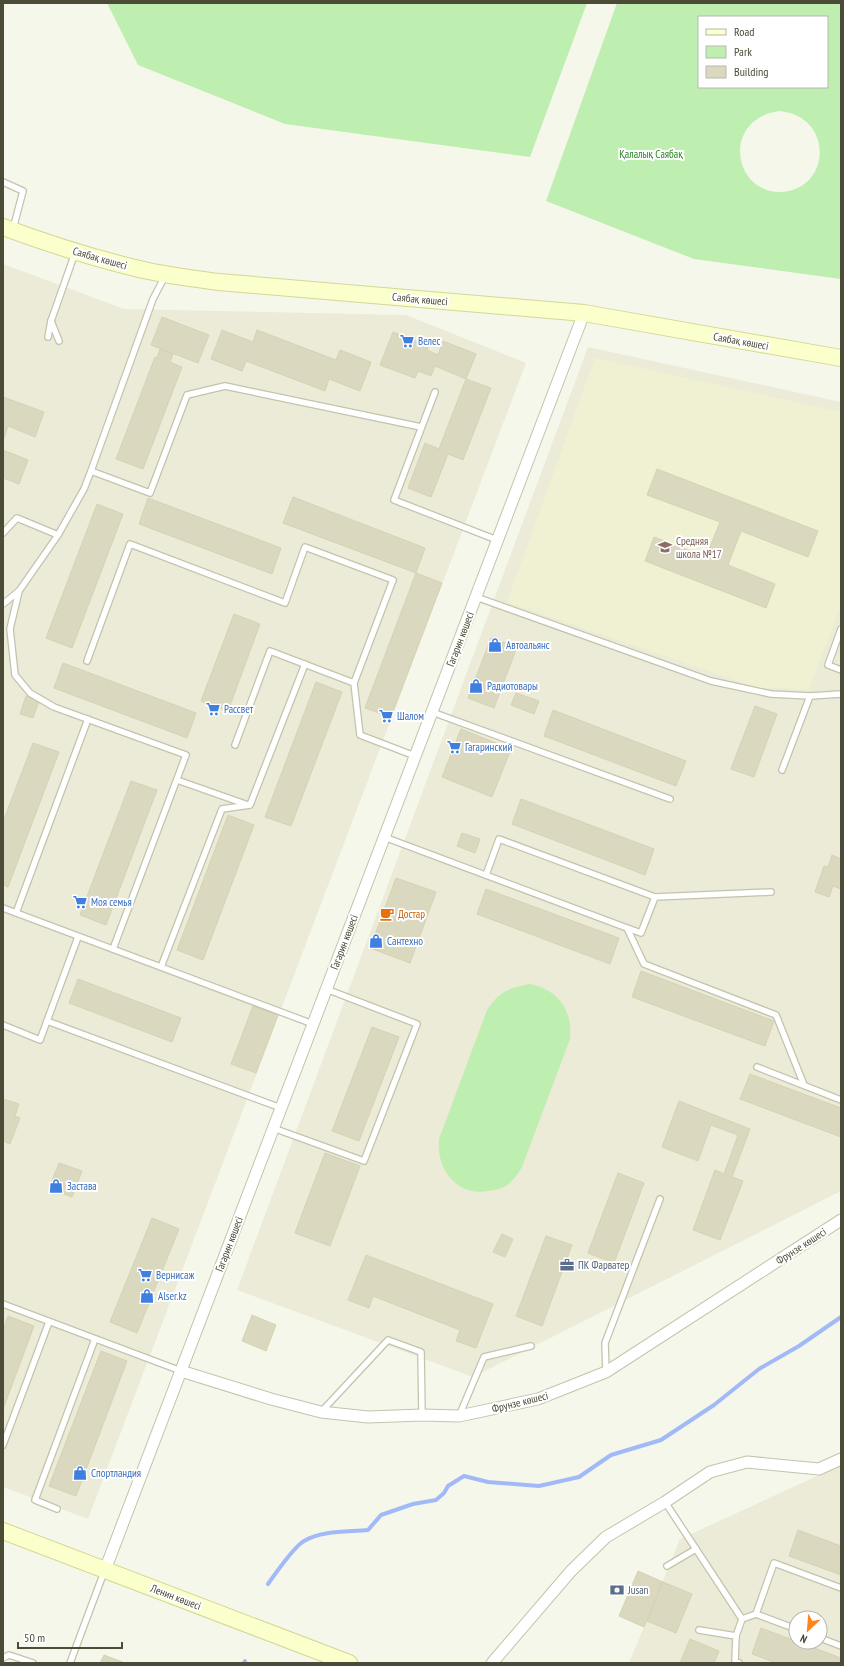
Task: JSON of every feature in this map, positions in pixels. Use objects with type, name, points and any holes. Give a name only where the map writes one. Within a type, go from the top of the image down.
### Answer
[{"type":"street","name":"Саябақ көшесі","points":[[8,229],[135,268],[166,274],[219,282],[584,313],[841,358]]},
{"type":"street","name":"Гагарин көшесі","points":[[105,1570],[584,313]]},
{"type":"street","name":"Фрунзе көшесі","points":[[181,1371],[272,1399],[321,1412],[368,1417],[422,1415],[458,1416],[538,1400],[606,1372],[841,1220]]},
{"type":"street","points":[[492,1663],[571,1570],[606,1537],[665,1502],[710,1472],[747,1462],[818,1469],[840,1461]]},
{"type":"street","name":"Ленин көшесі","points":[[3,1532],[349,1663]]},
{"type":"lane","points":[[3,182],[23,191],[8,229]]},
{"type":"lane","points":[[48,337],[51,321],[76,251]]},
{"type":"lane","points":[[3,604],[19,591],[58,535],[84,489],[153,299],[166,274]]},
{"type":"lane","points":[[51,321],[59,341]]},
{"type":"lane","points":[[91,471],[150,493],[187,395],[224,386],[421,427]]},
{"type":"lane","points":[[435,392],[394,500],[497,540]]},
{"type":"lane","points":[[3,533],[17,518],[58,535]]},
{"type":"lane","points":[[87,661],[130,544],[285,603],[305,547],[393,580],[354,683],[360,735],[415,756]]},
{"type":"lane","points":[[19,591],[10,629],[15,675],[30,693],[54,707],[186,755],[113,949]]},
{"type":"lane","points":[[476,597],[711,681],[771,694],[810,696],[841,694]]},
{"type":"lane","points":[[841,629],[828,664],[841,670]]},
{"type":"lane","points":[[235,745],[270,651],[354,683]]},
{"type":"lane","points":[[250,805],[305,664]]},
{"type":"lane","points":[[782,770],[810,696]]},
{"type":"lane","points":[[432,712],[670,799]]},
{"type":"lane","points":[[16,913],[88,720]]},
{"type":"lane","points":[[177,780],[250,805]]},
{"type":"lane","points":[[162,967],[222,809],[250,805]]},
{"type":"lane","points":[[384,837],[642,933],[655,897]]},
{"type":"lane","points":[[486,874],[499,839],[655,897],[771,892]]},
{"type":"lane","points":[[3,908],[313,1024]]},
{"type":"lane","points":[[627,928],[644,964],[776,1015],[804,1086]]},
{"type":"lane","points":[[3,1025],[40,1040],[78,937]]},
{"type":"lane","points":[[273,1128],[364,1162],[417,1024],[326,989]]},
{"type":"lane","points":[[47,1022],[281,1108]]},
{"type":"lane","points":[[757,1067],[841,1100]]},
{"type":"lane","points":[[606,1372],[605,1343],[660,1199]]},
{"type":"lane","points":[[3,1304],[181,1371]]},
{"type":"lane","points":[[3,1445],[49,1322]]},
{"type":"lane","points":[[57,1509],[35,1500],[95,1339]]},
{"type":"lane","points":[[321,1412],[388,1340],[421,1352],[422,1415]]},
{"type":"lane","points":[[458,1416],[484,1357],[531,1346]]},
{"type":"lane","points":[[665,1502],[742,1619]]},
{"type":"lane","points":[[667,1566],[696,1549]]},
{"type":"lane","points":[[756,1614],[774,1563],[841,1588]]},
{"type":"lane","points":[[70,1663],[105,1570]]},
{"type":"lane","points":[[742,1619],[756,1614],[788,1626]]},
{"type":"lane","points":[[739,1663],[735,1662],[736,1636],[742,1619]]},
{"type":"lane","points":[[699,1630],[736,1636]]},
{"type":"lane","points":[[828,1641],[841,1646]]},
{"type":"lane","points":[[3,1658],[9,1655],[32,1663]]},
{"type":"shaded area","points":[[3,264],[124,309],[406,315],[526,363],[88,1519],[3,1487]]},
{"type":"shaded area","points":[[588,347],[841,402],[841,1191],[473,1377],[237,1290]]},
{"type":"shaded area","points":[[595,358],[841,412],[841,605],[809,689],[758,688],[507,602]]},
{"type":"shaded area","points":[[841,1465],[841,1663],[629,1663],[680,1539]]},
{"type":"green space","points":[[107,3],[587,3],[530,157],[285,124],[138,65]]},
{"type":"green space","name":"Қалалық Саябақ","points":[[617,3],[841,3],[841,279],[694,259],[546,201]],"holes":[[[779,111],[797,116],[810,125],[817,138],[820,153],[817,167],[810,179],[798,188],[781,192],[765,189],[752,181],[744,169],[740,155],[741,141],[748,128],[760,117]]]},
{"type":"green space","points":[[529,984],[548,991],[562,1002],[569,1019],[570,1039],[519,1172],[511,1182],[502,1188],[477,1192],[466,1189],[458,1185],[450,1178],[445,1170],[439,1150],[439,1139],[487,1010],[500,995],[509,989]]},
{"type":"building","points":[[162,317],[209,335],[198,363],[151,345]]},
{"type":"building","points":[[222,330],[253,342],[257,330],[336,360],[340,350],[371,362],[360,391],[329,379],[325,391],[246,361],[242,371],[211,359]]},
{"type":"building","points":[[393,332],[429,346],[427,350],[438,355],[443,341],[476,354],[466,379],[435,366],[431,376],[418,371],[415,378],[380,365]]},
{"type":"building","points":[[160,349],[173,354],[170,362],[182,367],[143,469],[116,459],[155,357],[157,358]]},
{"type":"building","points":[[466,379],[491,388],[463,460],[448,454],[431,497],[408,488],[425,443],[439,449]]},
{"type":"building","points":[[3,397],[44,412],[35,437],[8,426],[3,441]]},
{"type":"building","points":[[3,450],[28,460],[19,484],[3,478]]},
{"type":"building","name":"Средняя школа №17","points":[[657,469],[818,531],[808,557],[741,531],[728,565],[775,584],[766,608],[645,561],[654,537],[706,557],[720,522],[647,495]]},
{"type":"building","points":[[293,497],[425,548],[416,573],[283,523]]},
{"type":"building","points":[[148,498],[281,548],[272,574],[139,524]]},
{"type":"building","points":[[97,504],[123,514],[72,648],[46,638]]},
{"type":"building","points":[[416,573],[442,583],[391,717],[365,708]]},
{"type":"building","points":[[234,614],[260,624],[228,711],[201,701]]},
{"type":"building","points":[[491,638],[517,647],[494,708],[468,698]]},
{"type":"building","points":[[63,663],[196,713],[187,738],[54,688]]},
{"type":"building","points":[[316,682],[342,692],[291,826],[265,817]]},
{"type":"building","points":[[516,693],[539,701],[534,714],[511,705]]},
{"type":"building","points":[[26,696],[39,701],[33,718],[20,714]]},
{"type":"building","points":[[755,706],[777,714],[754,777],[731,769]]},
{"type":"building","points":[[553,710],[686,761],[676,786],[544,736]]},
{"type":"building","points":[[461,729],[511,749],[492,797],[442,777]]},
{"type":"building","points":[[33,743],[59,752],[8,887],[3,885],[3,822]]},
{"type":"building","points":[[131,781],[157,790],[106,925],[80,915]]},
{"type":"building","points":[[521,799],[654,849],[645,875],[512,824]]},
{"type":"building","points":[[228,815],[254,825],[203,960],[177,950]]},
{"type":"building","points":[[462,833],[480,839],[475,853],[457,846]]},
{"type":"building","points":[[832,855],[841,859],[841,889],[833,886],[829,897],[815,892],[824,866],[828,867]]},
{"type":"building","points":[[396,878],[436,892],[410,963],[370,948]]},
{"type":"building","points":[[486,889],[619,938],[610,964],[477,914]]},
{"type":"building","points":[[641,971],[774,1021],[765,1046],[632,997]]},
{"type":"building","points":[[78,979],[181,1018],[172,1042],[69,1003]]},
{"type":"building","points":[[253,1006],[278,1015],[256,1073],[231,1064]]},
{"type":"building","points":[[372,1027],[399,1037],[359,1141],[332,1131]]},
{"type":"building","points":[[750,1074],[841,1108],[841,1137],[740,1099]]},
{"type":"building","points":[[3,1099],[19,1104],[15,1116],[20,1118],[10,1144],[3,1141]]},
{"type":"building","points":[[679,1101],[750,1129],[732,1177],[743,1181],[720,1240],[693,1230],[715,1170],[724,1174],[738,1135],[711,1125],[698,1161],[662,1147]]},
{"type":"building","points":[[325,1153],[360,1166],[330,1246],[295,1233]]},
{"type":"building","points":[[59,1163],[82,1171],[72,1197],[49,1188]]},
{"type":"building","points":[[618,1173],[644,1183],[614,1263],[588,1253]]},
{"type":"building","name":"Вернисаж","points":[[152,1218],[179,1229],[137,1333],[110,1322]]},
{"type":"building","points":[[502,1234],[513,1239],[505,1257],[493,1252]]},
{"type":"building","points":[[546,1236],[572,1245],[542,1326],[516,1316]]},
{"type":"building","points":[[366,1255],[493,1304],[476,1348],[456,1341],[460,1330],[373,1296],[369,1308],[348,1300]]},
{"type":"building","points":[[252,1315],[276,1325],[266,1351],[242,1341]]},
{"type":"building","points":[[8,1316],[34,1326],[3,1409],[3,1330]]},
{"type":"building","points":[[101,1351],[127,1361],[76,1496],[49,1486]]},
{"type":"building","points":[[798,1530],[841,1546],[841,1575],[789,1556]]},
{"type":"building","points":[[638,1571],[663,1582],[644,1627],[619,1616]]},
{"type":"building","points":[[663,1582],[692,1594],[676,1633],[647,1621]]},
{"type":"building","points":[[761,1628],[788,1638],[788,1650],[820,1650],[841,1658],[841,1663],[776,1663],[752,1654]]},
{"type":"building","points":[[690,1639],[719,1651],[714,1663],[680,1663]]},
{"type":"building","points":[[104,1655],[125,1663],[100,1663]]},
{"type":"waterway","points":[[268,1584],[290,1554],[300,1544],[311,1537],[327,1533],[368,1530],[381,1515],[413,1504],[436,1500],[444,1493],[448,1486],[464,1476],[488,1482],[539,1486],[579,1477],[611,1455],[661,1440],[714,1405],[759,1369],[799,1346],[841,1317]]},
{"type":"place","name":"Велес","points":[[407,341]]},
{"type":"place","name":"Средняя школа №17","points":[[665,547]]},
{"type":"place","name":"Автоальянс","points":[[495,645]]},
{"type":"place","name":"Радиотовары","points":[[476,686]]},
{"type":"place","name":"Рассвет","points":[[213,709]]},
{"type":"place","name":"Шалом","points":[[386,716]]},
{"type":"place","name":"Гагаринский","points":[[454,747]]},
{"type":"place","name":"Моя семья","points":[[80,902]]},
{"type":"place","name":"Достар","points":[[387,914]]},
{"type":"place","name":"Сантехно","points":[[376,941]]},
{"type":"place","name":"Застава","points":[[56,1186]]},
{"type":"place","name":"ПК Фарватер","points":[[567,1265]]},
{"type":"place","name":"Вернисаж","points":[[145,1275]]},
{"type":"place","name":"Alser.kz","points":[[147,1296]]},
{"type":"place","name":"Спортландия","points":[[80,1473]]},
{"type":"place","name":"Jusan","points":[[617,1590]]}]
